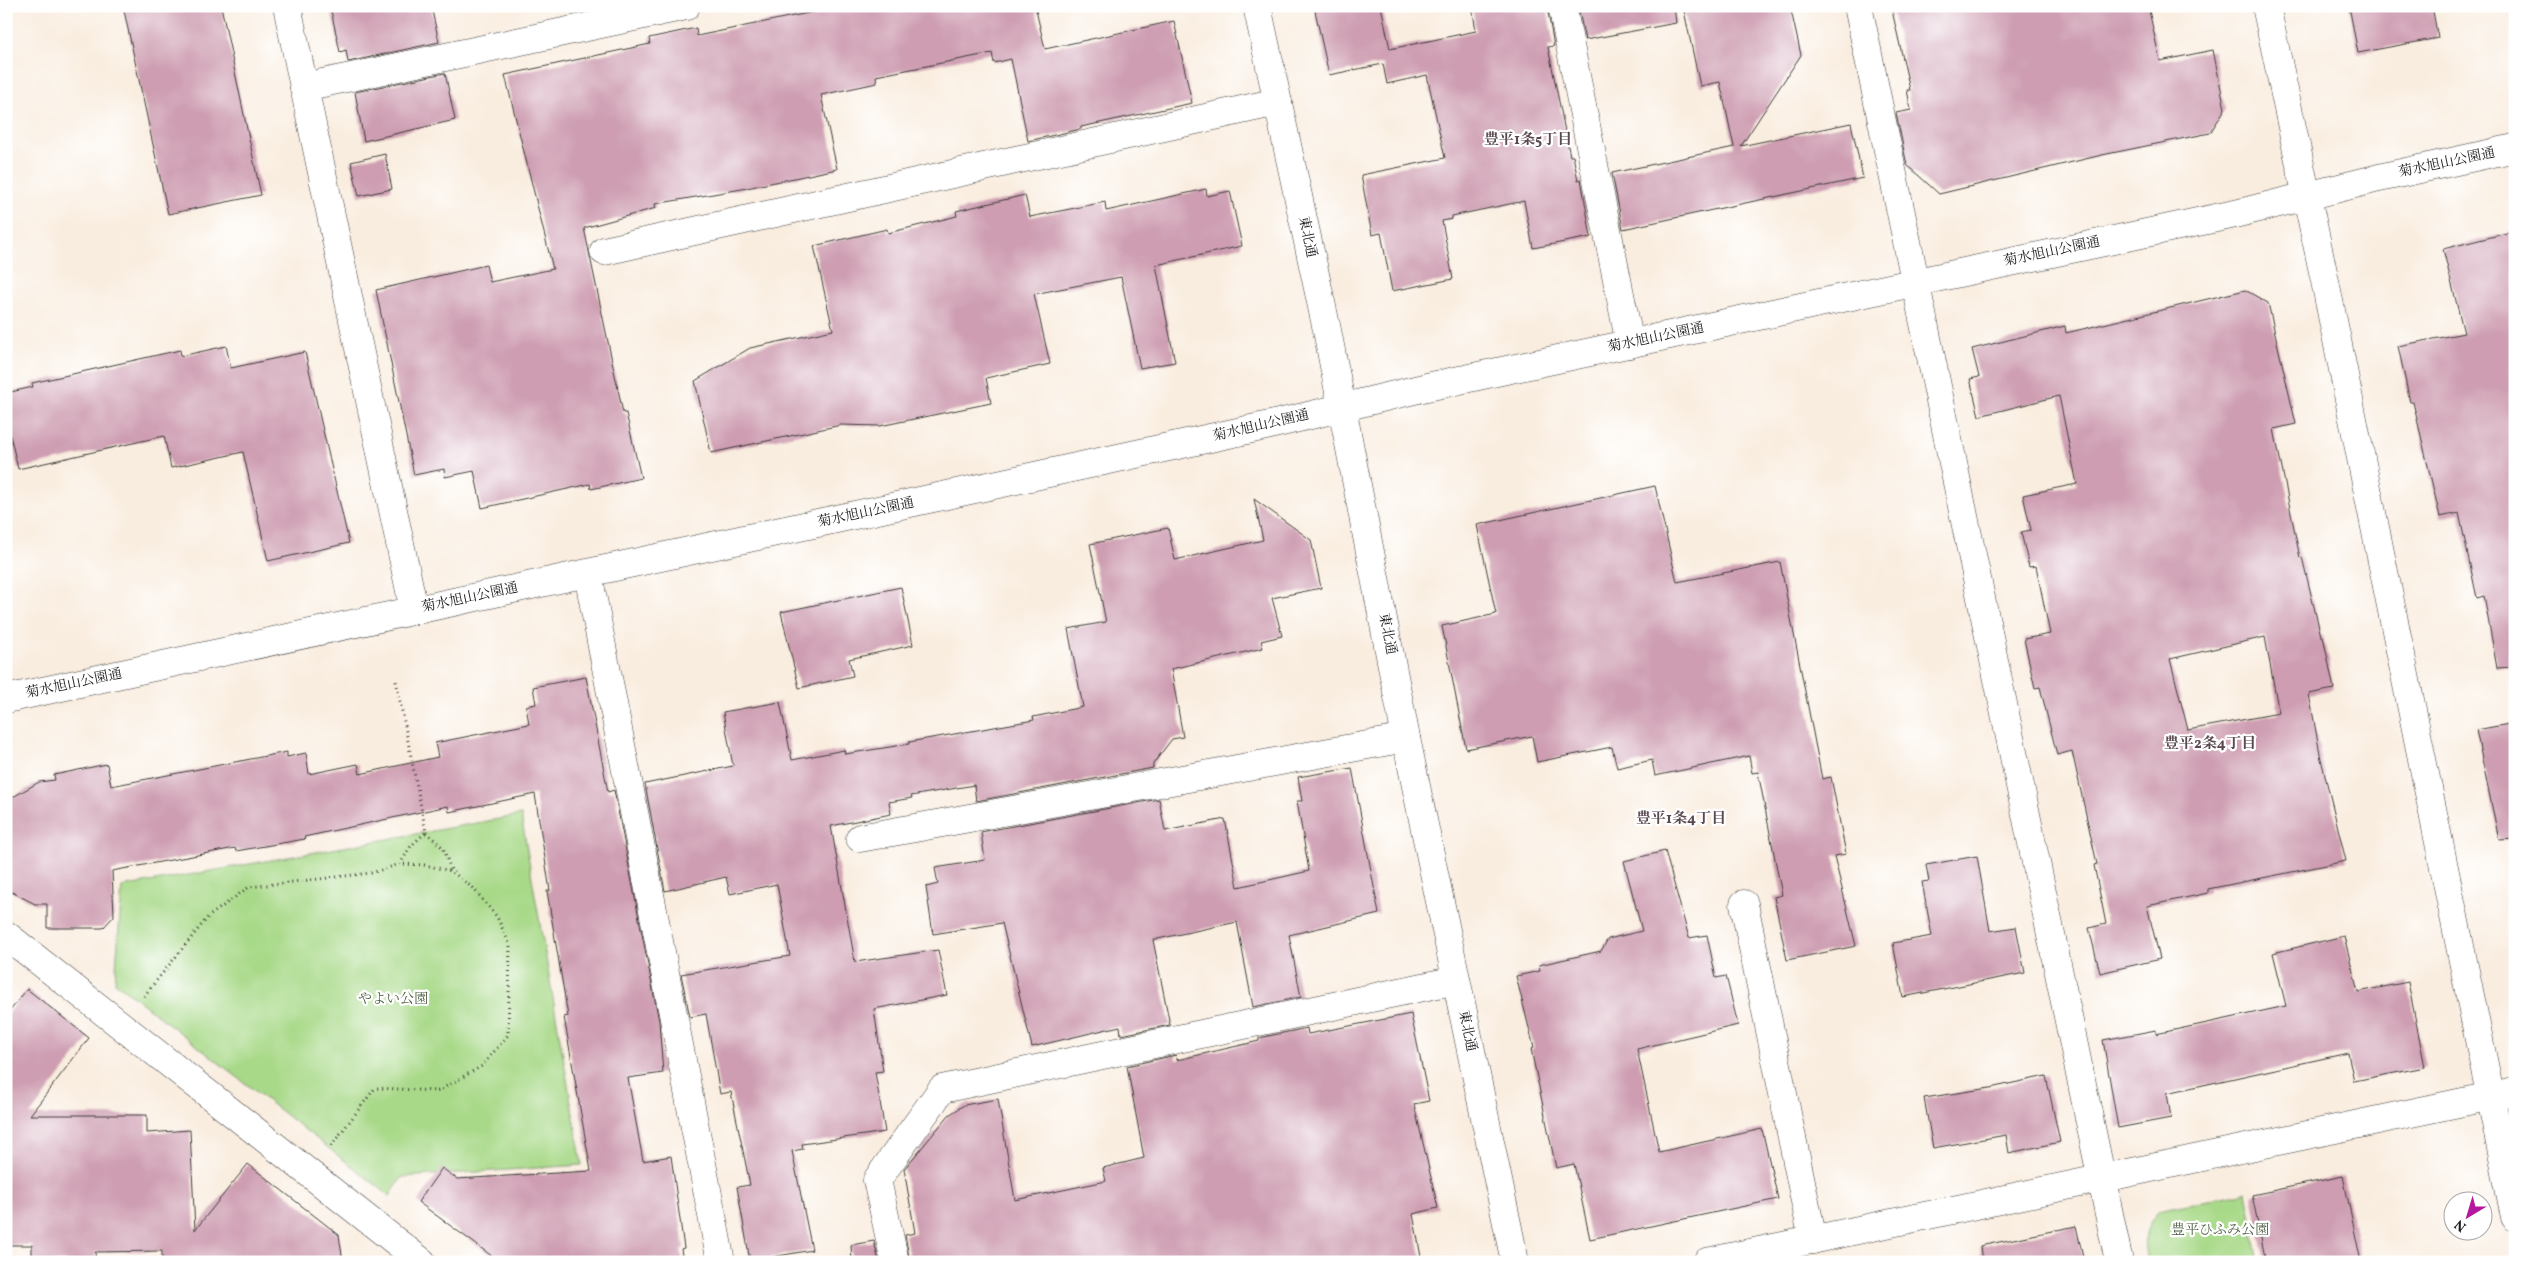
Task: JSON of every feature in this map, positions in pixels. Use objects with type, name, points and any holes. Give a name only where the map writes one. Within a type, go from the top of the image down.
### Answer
[{"type":"street","points":[[287,6],[414,610]]},
{"type":"street","points":[[304,86],[686,6]]},
{"type":"street","name":"東北通","points":[[1257,6],[1342,406],[1406,738],[1515,1262]]},
{"type":"street","points":[[1562,6],[1630,344]]},
{"type":"street","points":[[1858,6],[2119,1262]]},
{"type":"street","points":[[2266,6],[2502,1093],[2515,1217]]},
{"type":"street","points":[[604,250],[1278,102]]},
{"type":"street","name":"菊水旭山公園通","points":[[6,699],[588,574],[1270,424],[1342,406],[2235,214],[2515,148]]},
{"type":"street","points":[[588,574],[721,1262]]},
{"type":"street","points":[[860,838],[1406,738]]},
{"type":"street","points":[[1744,904],[1813,1240]]},
{"type":"street","points":[[6,936],[422,1262]]},
{"type":"street","points":[[895,1262],[878,1180],[942,1089],[1456,980]]},
{"type":"street","points":[[1707,1262],[2502,1093]]},
{"type":"path","points":[[396,681],[426,832],[443,848],[451,871]]},
{"type":"path","points":[[400,864],[411,846],[426,832]]},
{"type":"path","points":[[140,1002],[208,917],[248,887],[371,873],[400,864],[424,865],[451,871],[473,888],[497,917],[510,945],[508,1035],[482,1066],[438,1091],[375,1088],[328,1150]]},
{"type":"green space","name":"やよい公園","points":[[521,815],[582,1165],[402,1177],[390,1196],[115,982],[122,887]]},
{"type":"green space","name":"豊平ひふみ公園","points":[[2246,1192],[2259,1262],[2148,1262],[2146,1247],[2147,1229],[2159,1210]]},
{"type":"building","points":[[123,6],[221,6],[261,195],[168,214]]},
{"type":"building","points":[[330,6],[431,6],[439,42],[348,62],[346,50],[340,52]]},
{"type":"building","points":[[842,6],[1035,6],[1045,49],[1174,21],[1192,103],[1081,127],[1081,129],[1028,141],[1011,59],[994,63],[992,53],[876,76],[877,83],[821,95],[837,169],[742,189],[655,204],[656,208],[584,228],[623,413],[626,413],[641,478],[591,489],[590,484],[482,508],[474,471],[445,477],[444,469],[414,475],[376,290],[486,265],[490,282],[553,269],[505,75],[650,44],[649,38],[696,28],[697,36]]},
{"type":"building","points":[[1314,6],[1381,6],[1390,49],[1476,31],[1472,6],[1547,6],[1554,46],[1548,47],[1570,156],[1573,156],[1578,180],[1581,179],[1591,237],[1533,248],[1524,201],[1452,216],[1452,219],[1442,221],[1453,279],[1392,291],[1381,233],[1372,235],[1361,175],[1445,158],[1427,75],[1387,84],[1383,64],[1329,75]]},
{"type":"building","points":[[1578,6],[1674,6],[1676,23],[1585,40]]},
{"type":"building","points":[[1683,6],[1790,6],[1801,55],[1741,146],[1851,123],[1863,178],[1623,229],[1612,173],[1734,147],[1720,82],[1700,86]]},
{"type":"building","points":[[1891,6],[2148,6],[2160,61],[2213,50],[2225,109],[2210,133],[2102,155],[1939,194],[1907,165],[1896,113],[1911,110],[1907,90],[1910,90]]},
{"type":"building","points":[[2349,6],[2432,6],[2438,38],[2358,53]]},
{"type":"building","points":[[445,73],[455,120],[364,141],[355,92]]},
{"type":"building","points":[[385,154],[392,189],[359,196],[351,162]]},
{"type":"building","points":[[1206,189],[1207,196],[1230,191],[1242,246],[1156,265],[1175,362],[1140,368],[1121,277],[1034,294],[1050,364],[986,378],[991,403],[880,426],[841,425],[711,453],[695,381],[750,348],[833,330],[814,246],[887,229],[888,233],[957,216],[956,211],[1025,195],[1030,217],[1105,202],[1106,211]]},
{"type":"building","points":[[2515,231],[2515,667],[2497,668],[2484,596],[2477,598],[2459,513],[2440,517],[2413,402],[2410,402],[2398,346],[2464,333],[2443,249]]},
{"type":"building","points":[[2245,290],[2268,303],[2296,424],[2274,429],[2300,558],[2302,557],[2321,636],[2323,636],[2334,689],[2309,694],[2321,759],[2346,861],[2208,889],[2208,893],[2147,906],[2160,959],[2100,973],[2089,928],[2106,924],[2094,865],[2097,864],[2072,751],[2057,755],[2040,687],[2035,688],[2024,639],[2050,634],[2036,566],[2029,567],[2021,532],[2031,530],[2023,495],[2077,484],[2059,396],[1979,416],[1970,379],[1979,377],[1972,349],[2065,326],[2066,333]],"holes":[[[2265,637],[2279,713],[2188,730],[2170,659]]]},
{"type":"building","points":[[226,346],[231,368],[305,352],[349,543],[268,561],[243,452],[171,468],[164,436],[18,469],[6,417],[6,393],[33,387],[32,383],[180,350],[181,356]]},
{"type":"building","points":[[1655,486],[1677,582],[1780,562],[1822,779],[1831,777],[1846,854],[1834,856],[1856,946],[1787,960],[1774,897],[1782,895],[1758,772],[1752,773],[1749,756],[1655,776],[1652,760],[1617,768],[1612,747],[1537,762],[1532,736],[1466,749],[1442,626],[1496,614],[1477,525]]},
{"type":"building","points":[[1254,499],[1311,540],[1321,588],[1272,598],[1282,636],[1261,641],[1263,648],[1171,669],[1183,737],[1172,739],[1153,764],[1153,768],[976,801],[974,785],[911,796],[912,798],[889,802],[891,814],[831,826],[855,962],[938,950],[947,995],[874,1009],[883,1071],[875,1072],[885,1132],[802,1144],[803,1149],[792,1151],[812,1250],[750,1261],[737,1187],[750,1185],[731,1092],[720,1094],[706,1014],[690,1017],[681,974],[790,956],[777,884],[730,894],[726,877],[665,891],[645,784],[733,766],[723,712],[780,702],[792,760],[844,750],[845,754],[909,744],[909,742],[1034,720],[1033,717],[1083,707],[1068,629],[1106,622],[1090,544],[1168,528],[1175,560],[1263,540]]},
{"type":"building","points":[[901,587],[913,645],[849,659],[853,676],[799,688],[781,612]]},
{"type":"building","points":[[586,677],[608,792],[614,790],[659,1021],[663,1073],[628,1078],[643,1161],[671,1156],[684,1248],[681,1249],[683,1262],[500,1262],[418,1202],[442,1168],[457,1179],[591,1171],[564,1017],[568,1016],[547,891],[550,891],[535,794],[449,812],[448,806],[304,837],[305,839],[236,851],[235,848],[112,871],[114,916],[103,928],[47,928],[47,904],[35,904],[6,889],[6,801],[39,782],[55,780],[54,775],[107,764],[111,786],[287,752],[287,757],[306,753],[309,774],[358,764],[360,774],[438,757],[435,743],[529,724],[526,706],[536,704],[533,687]]},
{"type":"building","points":[[2515,723],[2515,839],[2499,840],[2476,730]]},
{"type":"building","points":[[1352,768],[1379,914],[1289,935],[1301,997],[1253,1007],[1237,922],[1153,940],[1170,1025],[1121,1035],[1120,1026],[1032,1047],[1002,923],[933,934],[926,887],[938,884],[935,868],[985,860],[981,832],[1159,799],[1165,831],[1225,819],[1238,887],[1309,871],[1297,801],[1302,801],[1298,777]]},
{"type":"building","points":[[1665,851],[1689,938],[1707,935],[1716,978],[1726,976],[1738,1025],[1637,1049],[1659,1152],[1762,1129],[1778,1199],[1590,1239],[1574,1164],[1556,1168],[1531,1049],[1534,1048],[1516,976],[1540,971],[1539,965],[1601,951],[1608,939],[1642,931],[1624,861]]},
{"type":"building","points":[[1977,856],[1990,931],[2016,927],[2025,973],[1903,997],[1893,943],[1932,936],[1922,882],[1929,881],[1926,865]]},
{"type":"building","points":[[2344,936],[2358,992],[2408,982],[2425,1067],[2354,1081],[2348,1053],[2167,1093],[2171,1118],[2118,1128],[2103,1040],[2156,1030],[2156,1034],[2286,1006],[2273,953]]},
{"type":"building","points":[[27,989],[89,1038],[30,1115],[147,1115],[147,1133],[190,1130],[195,1230],[248,1164],[339,1235],[343,1262],[162,1262],[162,1251],[95,1252],[96,1262],[32,1262],[32,1245],[6,1245],[6,1016]]},
{"type":"building","points":[[1411,1014],[1429,1101],[1414,1104],[1438,1208],[1413,1214],[1422,1262],[910,1262],[905,1235],[915,1233],[904,1169],[949,1115],[964,1105],[998,1099],[1015,1200],[1106,1181],[1103,1168],[1144,1158],[1127,1066],[1176,1055],[1177,1060],[1259,1041],[1259,1038],[1307,1028],[1308,1034]]},
{"type":"building","points":[[2046,1076],[2060,1142],[2009,1153],[2006,1135],[1933,1148],[1924,1098],[1990,1088]]},
{"type":"building","points":[[2343,1176],[2361,1262],[2266,1262],[2252,1195]]},
{"type":"building","points":[[2076,1226],[2084,1262],[1982,1262],[1980,1246]]},
{"type":"building","points":[[874,1241],[879,1262],[852,1262],[851,1245]]},
{"type":"district","name":"豊平1条5丁目","points":[[1528,140]]},
{"type":"district","name":"豊平2条4丁目","points":[[2210,744]]},
{"type":"district","name":"豊平1条4丁目","points":[[1681,819]]}]
